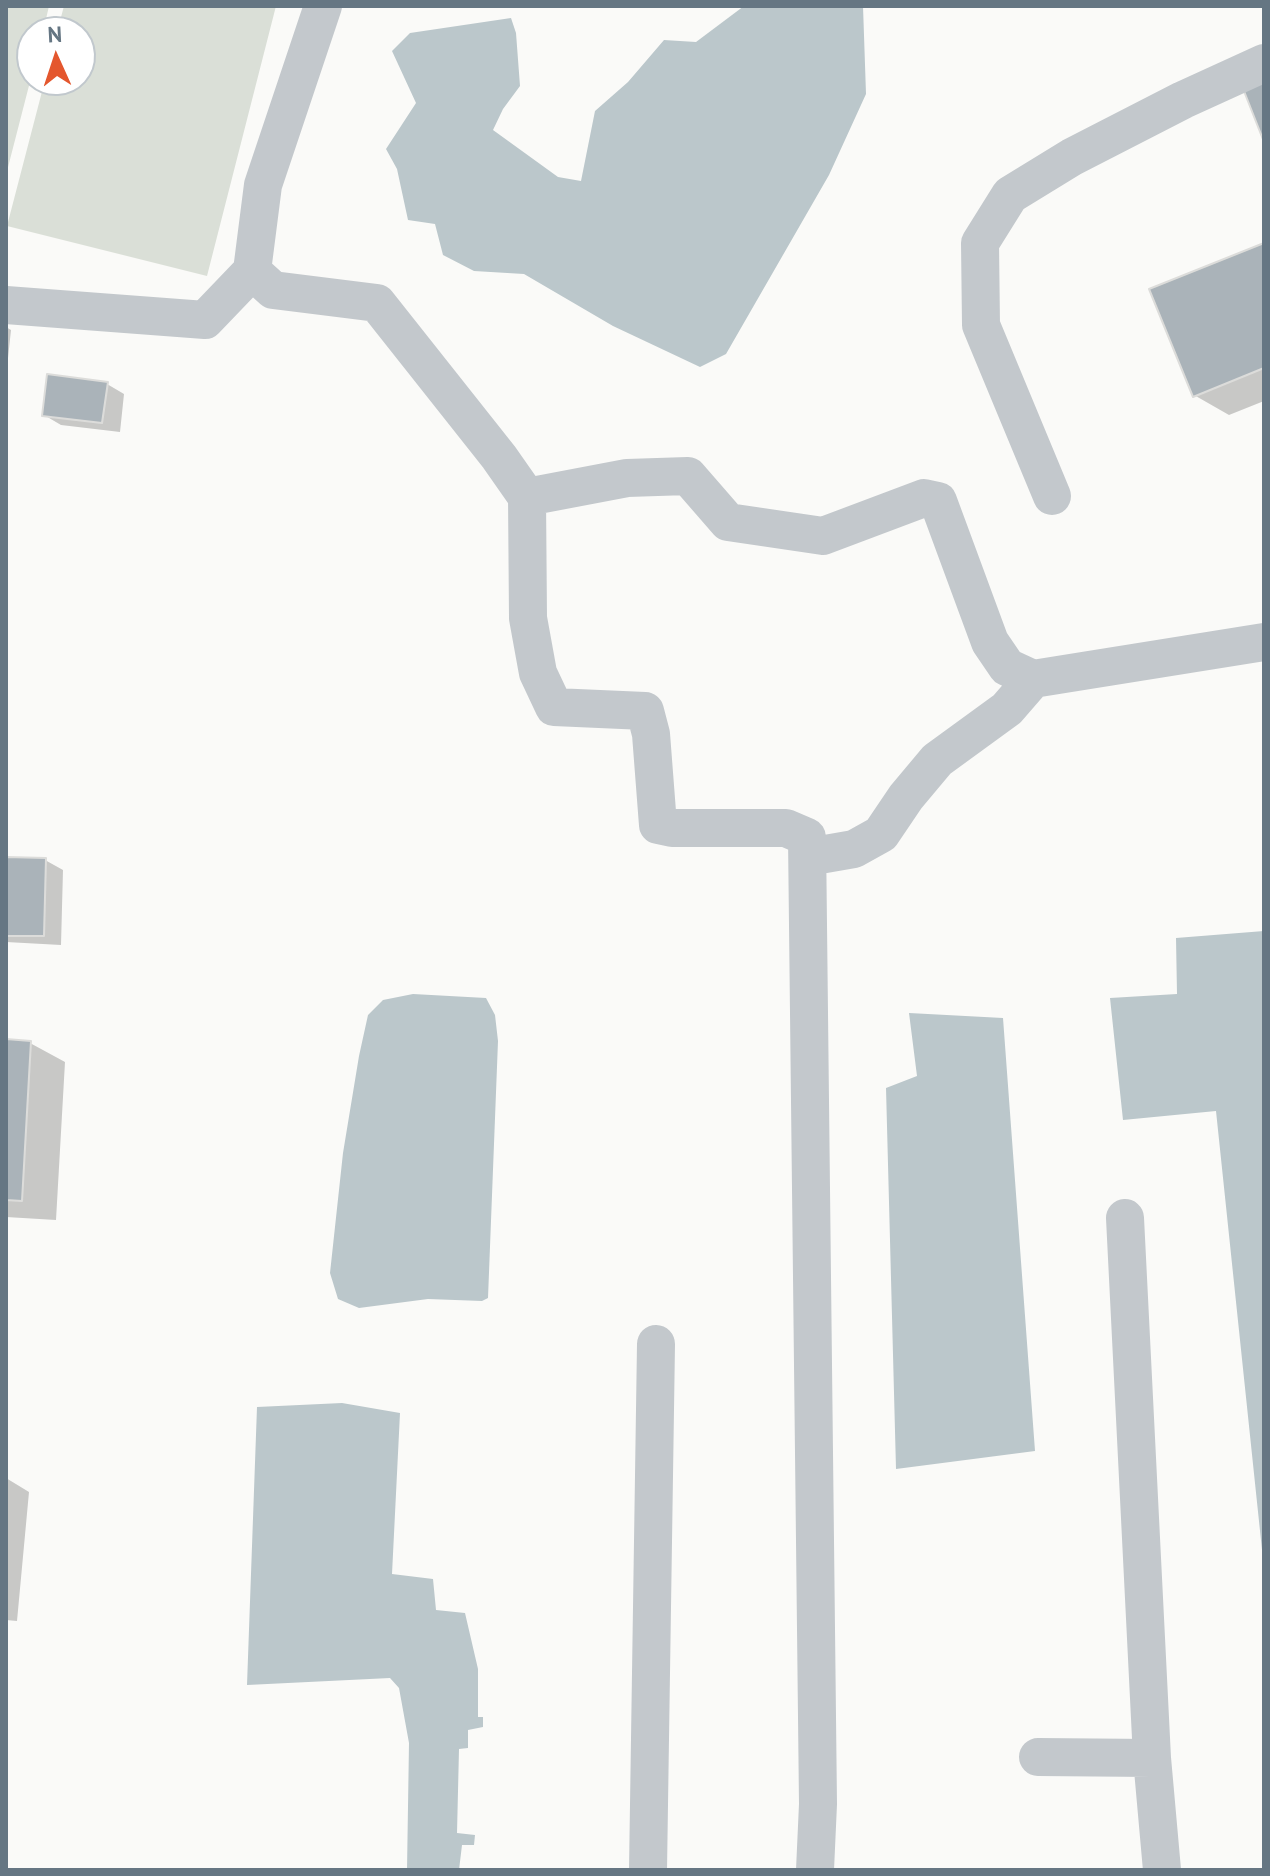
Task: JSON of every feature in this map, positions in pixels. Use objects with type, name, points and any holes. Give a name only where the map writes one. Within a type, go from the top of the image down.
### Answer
[{"type":"street","points":[[6,305],[205,320],[252,271],[263,185],[323,6]]},
{"type":"street","points":[[1052,496],[981,325],[980,243],[1010,195],[1072,157],[1264,63]]},
{"type":"street","points":[[252,271],[273,290],[377,303],[499,457],[527,497],[528,618],[538,673],[554,707],[645,711],[651,734],[658,825],[672,828],[786,828],[807,837],[818,1804],[815,1870]]},
{"type":"street","points":[[527,497],[627,478],[688,476],[728,522],[823,536],[924,498],[938,501],[990,642],[1007,667],[1033,679],[1264,642]]},
{"type":"street","points":[[808,857],[854,849],[881,834],[937,760],[1007,709],[1033,679]]},
{"type":"street","points":[[1125,1218],[1152,1758],[1162,1870]]},
{"type":"street","points":[[648,1870],[656,1344]]},
{"type":"street","points":[[1038,1757],[1152,1758]]},
{"type":"shaded area","points":[[6,6],[49,6],[47,16],[16,16],[16,96],[26,96],[6,175]]},
{"type":"shaded area","points":[[64,6],[276,6],[207,276],[7,226],[41,96],[96,96],[96,16],[61,16]]},
{"type":"shaded area","points":[[744,6],[863,6],[866,94],[829,175],[726,354],[700,367],[613,326],[524,274],[474,271],[443,255],[435,224],[408,220],[397,169],[386,149],[416,103],[392,51],[410,33],[511,18],[516,33],[520,86],[503,109],[493,130],[558,177],[581,181],[595,111],[628,82],[664,40],[696,42]]},
{"type":"shaded area","points":[[1264,931],[1264,1569],[1216,1111],[1123,1120],[1110,998],[1177,994],[1176,938]]},
{"type":"shaded area","points":[[413,994],[486,998],[495,1015],[498,1041],[488,1298],[482,1301],[428,1299],[359,1308],[338,1299],[330,1273],[343,1153],[359,1056],[368,1015],[383,1000]]},
{"type":"shaded area","points":[[909,1013],[1003,1018],[1035,1451],[896,1469],[886,1088],[917,1076]]},
{"type":"shaded area","points":[[342,1403],[400,1413],[392,1574],[433,1579],[436,1610],[465,1613],[478,1669],[478,1717],[483,1717],[483,1727],[468,1730],[468,1748],[459,1749],[457,1833],[475,1835],[474,1845],[462,1845],[459,1870],[407,1870],[409,1743],[399,1688],[390,1678],[247,1685],[257,1407]]},
{"type":"building","points":[[1264,77],[1264,142],[1242,86]]},
{"type":"building","points":[[1264,243],[1264,368],[1193,397],[1149,289]]},
{"type":"building","points":[[47,374],[108,382],[102,423],[42,416]]},
{"type":"building","points":[[6,857],[46,858],[44,936],[6,936]]},
{"type":"building","points":[[6,1039],[31,1041],[22,1201],[6,1200]]}]
